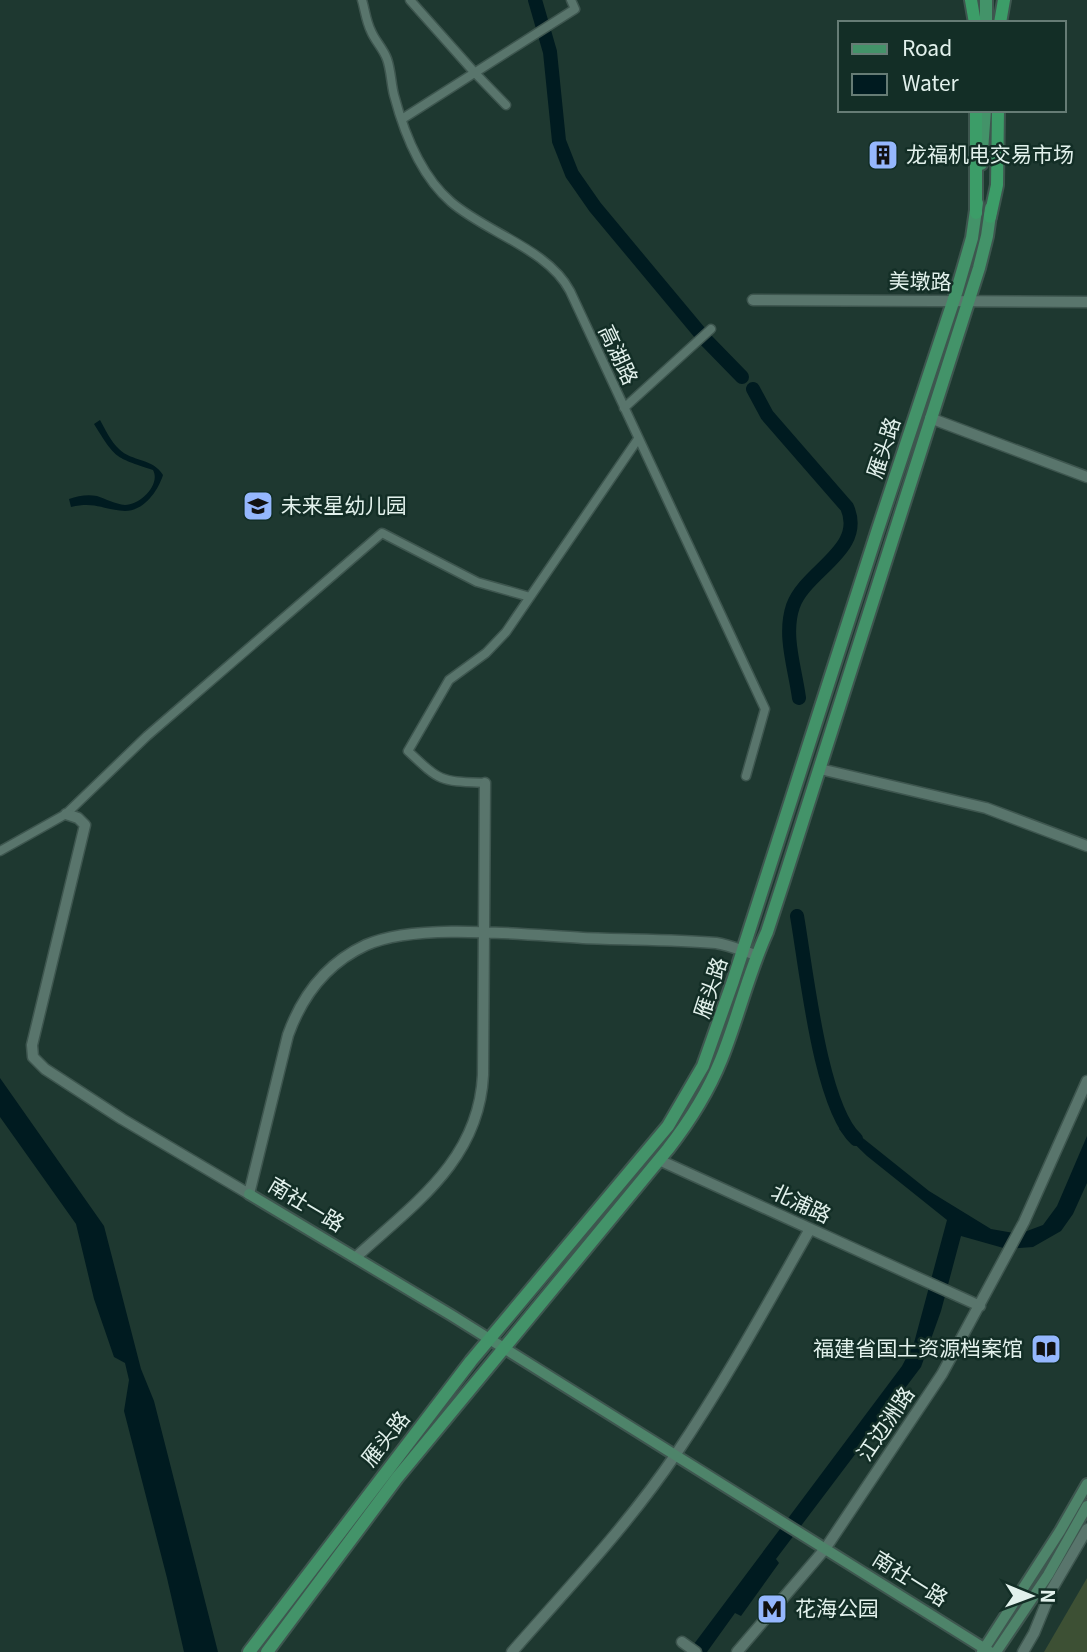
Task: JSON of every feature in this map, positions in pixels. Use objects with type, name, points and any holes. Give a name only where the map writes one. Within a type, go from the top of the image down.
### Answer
[{"type":"highway","points":[[971,0],[975,21]]},
{"type":"highway","points":[[1000,21],[1004,0]]},
{"type":"highway","points":[[975,112],[976,213]]},
{"type":"highway","points":[[990,217],[997,185],[998,112]]},
{"type":"main road","points":[[988,0],[988,21]]},
{"type":"main road","name":"雁头路","points":[[248,1652],[489,1340],[643,1157],[676,1114],[708,1054],[970,245],[987,112]]},
{"type":"main road","name":"雁头路","points":[[267,1652],[397,1478],[688,1123],[720,1064],[756,955],[767,932],[820,769],[985,243],[990,217],[992,162],[987,112]]},
{"type":"main road","name":"南社一路","points":[[249,1194],[356,1257],[988,1651]]},
{"type":"main road","points":[[988,1651],[1087,1484]]},
{"type":"main road","points":[[988,1651],[1048,1575],[1087,1506]]},
{"type":"street","name":"高湖路","points":[[362,0],[370,30],[388,62],[394,95],[423,167],[449,200],[483,226],[537,256],[563,279],[765,709],[746,776]]},
{"type":"street","points":[[410,0],[506,105]]},
{"type":"street","points":[[402,118],[575,9],[571,0]]},
{"type":"street","name":"美墩路","points":[[752,300],[1087,302]]},
{"type":"street","points":[[624,408],[711,328]]},
{"type":"street","points":[[930,418],[1087,477]]},
{"type":"street","points":[[356,1257],[443,1177],[461,1151],[473,1126],[483,1084],[485,783],[443,780],[408,751],[449,680],[493,648],[506,632],[638,439]]},
{"type":"street","points":[[0,851],[66,814],[147,736],[382,533],[477,582],[530,597]]},
{"type":"street","points":[[820,769],[986,808],[1087,846]]},
{"type":"street","name":"南社一路","points":[[66,814],[78,818],[85,825],[32,1045],[33,1057],[45,1069],[122,1119],[249,1194]]},
{"type":"street","points":[[249,1194],[288,1035],[304,999],[320,978],[347,956],[376,942],[423,934],[484,934],[718,944],[756,955]]},
{"type":"street","name":"江边洲路","points":[[737,1652],[825,1549],[942,1374],[1047,1174],[1087,1081]]},
{"type":"street","name":"北浦路","points":[[659,1160],[980,1306]]},
{"type":"street","points":[[512,1652],[587,1565],[675,1455],[746,1344],[810,1229]]},
{"type":"street","points":[[1023,1652],[1052,1590],[1087,1529]]},
{"type":"street","points":[[682,1642],[696,1652]]},
{"type":"green space","points":[[1087,1578],[1087,1652],[1044,1652]]},
{"type":"water","points":[[100,420],[119,449],[154,466],[163,475],[154,493],[138,508],[125,511],[93,505],[71,507],[69,499],[86,495],[125,505],[131,504],[143,498],[154,482],[153,470],[123,459],[112,451],[94,424]]},
{"type":"water","points":[[0,1078],[104,1226],[141,1369],[154,1401],[218,1652],[184,1652],[124,1411],[129,1380],[125,1363],[114,1357],[94,1299],[76,1224],[0,1117]]},
{"type":"water","points":[[848,1121],[859,1135],[929,1191],[991,1229],[1019,1234],[1043,1225],[1057,1206],[1087,1136],[1087,1183],[1073,1214],[1061,1231],[1033,1247],[1007,1249],[961,1236],[941,1311],[921,1367],[776,1559],[779,1563],[741,1616],[735,1613],[707,1652],[688,1652],[902,1366],[914,1343],[947,1220],[867,1156],[839,1129]]},
{"type":"waterway","points":[[535,0],[550,52],[559,141],[572,174],[595,207],[705,339],[742,377]]},
{"type":"waterway","points":[[753,389],[767,415],[847,507],[851,522],[842,548],[810,581],[793,606],[789,640],[799,698]]},
{"type":"waterway","points":[[797,916],[824,1067],[843,1122],[856,1139]]},
{"type":"place","name":"龙福机电交易市场","points":[[883,155]]},
{"type":"place","name":"未来星幼儿园","points":[[258,506]]},
{"type":"place","name":"福建省国土资源档案馆","points":[[1046,1349]]},
{"type":"place","name":"花海公园","points":[[772,1609]]}]
